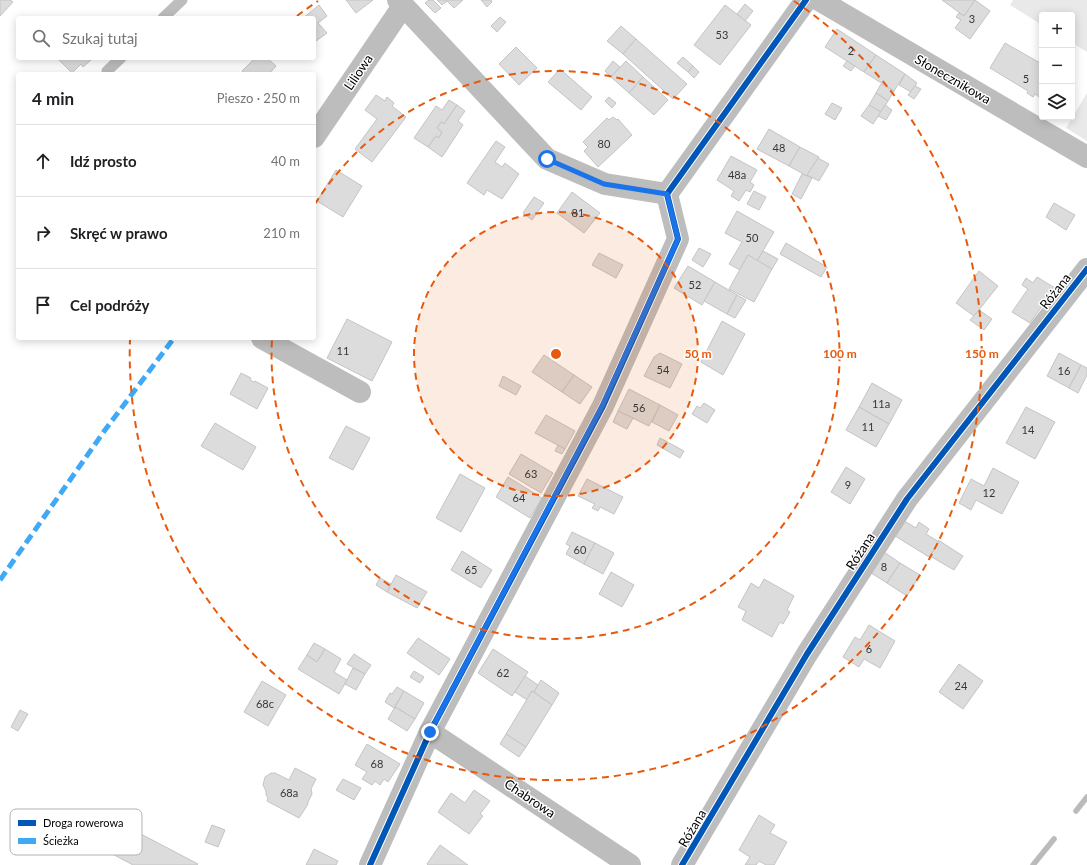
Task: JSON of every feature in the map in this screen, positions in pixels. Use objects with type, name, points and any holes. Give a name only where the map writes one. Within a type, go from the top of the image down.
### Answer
[{"type":"street","points":[[370,865],[430,732],[602,406],[678,239],[667,194],[806,0]]},
{"type":"street","name":"Słonecznikowa","points":[[820,0],[1087,157]]},
{"type":"street","points":[[400,3],[547,159],[604,184],[667,194]]},
{"type":"street","name":"Liliowa","points":[[316,134],[400,3]]},
{"type":"street","name":"Różana","points":[[682,865],[807,654],[907,499],[1087,269]]},
{"type":"street","points":[[266,340],[360,392]]},
{"type":"street","name":"Chabrowa","points":[[430,732],[630,865]]},
{"type":"lane","points":[[165,16],[182,0]]},
{"type":"lane","points":[[107,71],[119,60]]},
{"type":"shaded area","points":[[1013,0],[1087,0],[1087,52],[1075,45],[1075,12],[1039,12],[1039,23],[1010,5]]},
{"type":"shaded area","points":[[1087,93],[1087,141],[1066,128],[1071,120],[1075,120],[1075,113]]},
{"type":"building","points":[[0,0],[10,0],[13,2],[0,16]]},
{"type":"building","points":[[346,0],[373,0],[356,13]]},
{"type":"building","points":[[429,0],[433,0],[441,8],[435,13],[425,3]]},
{"type":"building","points":[[437,0],[463,0],[454,8],[447,1],[442,5]]},
{"type":"building","points":[[481,0],[491,0],[492,2],[487,7]]},
{"type":"building","points":[[942,0],[975,0],[964,16]]},
{"type":"building","points":[[975,0],[990,11],[970,39],[955,28],[961,20],[956,17],[959,13],[964,16]]},
{"type":"building","points":[[745,4],[753,11],[745,21],[737,14]]},
{"type":"building","points":[[319,5],[327,16],[318,23],[327,33],[316,41],[316,16],[305,16]]},
{"type":"building","points":[[725,5],[751,25],[720,65],[694,45]]},
{"type":"building","points":[[500,17],[506,22],[497,32],[491,26]]},
{"type":"building","points":[[621,26],[636,39],[623,54],[607,41]]},
{"type":"building","points":[[837,29],[876,55],[864,72],[825,47]]},
{"type":"building","points":[[636,39],[687,84],[673,99],[623,54]]},
{"type":"building","points":[[1005,43],[1039,62],[1039,97],[1035,94],[1033,97],[1027,93],[1028,91],[990,68]]},
{"type":"building","points":[[516,47],[537,68],[519,85],[499,64]]},
{"type":"building","points":[[876,55],[905,74],[894,91],[864,72]]},
{"type":"building","points":[[683,57],[693,66],[688,72],[677,63]]},
{"type":"building","points":[[59,60],[91,60],[83,67],[81,64],[73,72],[71,72]]},
{"type":"building","points":[[253,60],[269,60],[276,66],[271,72],[242,71]]},
{"type":"building","points":[[613,61],[620,67],[611,77],[605,71]]},
{"type":"building","points":[[626,61],[643,77],[629,93],[611,77]]},
{"type":"building","points":[[847,61],[855,66],[851,71],[843,66]]},
{"type":"building","points":[[693,66],[699,72],[694,78],[688,72]]},
{"type":"building","points":[[560,69],[592,97],[581,110],[548,82]]},
{"type":"building","points":[[905,74],[917,83],[911,92],[899,85]]},
{"type":"building","points":[[643,77],[668,100],[654,115],[629,93]]},
{"type":"building","points":[[881,84],[894,91],[888,101],[876,93]]},
{"type":"building","points":[[915,86],[921,89],[914,99],[908,95]]},
{"type":"building","points":[[876,93],[888,101],[881,112],[869,105]]},
{"type":"building","points":[[376,95],[385,101],[387,97],[394,103],[392,106],[406,117],[372,162],[355,149],[377,119],[365,110]]},
{"type":"building","points":[[609,97],[616,103],[612,108],[605,101]]},
{"type":"building","points":[[449,100],[457,105],[444,124],[441,122],[437,128],[442,132],[439,138],[436,136],[428,147],[414,138],[436,106],[442,110]]},
{"type":"building","points":[[832,103],[842,108],[835,120],[825,114]]},
{"type":"building","points":[[457,105],[465,111],[458,121],[463,125],[442,157],[428,147],[436,136],[439,138],[442,132],[437,128],[441,122],[444,124]]},
{"type":"building","points":[[869,105],[881,112],[873,124],[861,116]]},
{"type":"building","points":[[885,105],[892,110],[886,120],[878,116]]},
{"type":"building","points":[[613,117],[617,120],[618,119],[632,135],[598,167],[584,151],[588,147],[583,142],[607,118],[609,120]]},
{"type":"building","points":[[769,129],[800,147],[789,166],[757,149]]},
{"type":"building","points":[[496,141],[505,147],[495,162],[502,167],[505,163],[519,174],[502,199],[487,190],[484,195],[467,183]]},
{"type":"building","points":[[800,147],[819,157],[807,176],[789,166]]},
{"type":"building","points":[[731,156],[757,170],[750,182],[754,185],[750,192],[746,190],[739,201],[731,196],[734,191],[717,180]]},
{"type":"building","points":[[818,158],[829,164],[819,181],[807,175]]},
{"type":"building","points":[[336,170],[362,186],[343,217],[317,201]]},
{"type":"building","points":[[802,174],[812,178],[801,199],[792,194]]},
{"type":"building","points":[[754,191],[766,197],[759,210],[747,204]]},
{"type":"building","points":[[572,192],[600,213],[584,233],[557,213]]},
{"type":"building","points":[[534,197],[544,203],[532,220],[523,213]]},
{"type":"building","points":[[1054,203],[1075,215],[1066,230],[1046,217]]},
{"type":"building","points":[[737,211],[774,232],[757,261],[748,255],[740,270],[729,264],[742,242],[725,233]]},
{"type":"building","points":[[786,243],[827,267],[821,277],[780,254]]},
{"type":"building","points":[[699,248],[711,254],[703,267],[692,260]]},
{"type":"building","points":[[763,251],[778,259],[772,269],[757,261]]},
{"type":"building","points":[[599,253],[623,265],[616,278],[592,265]]},
{"type":"building","points":[[748,255],[772,269],[754,302],[729,289]]},
{"type":"building","points":[[688,266],[715,282],[702,305],[674,288]]},
{"type":"building","points":[[979,271],[998,286],[974,316],[956,303]]},
{"type":"building","points":[[1037,277],[1055,288],[1030,323],[1012,312],[1028,289],[1022,285],[1026,278],[1033,283]]},
{"type":"building","points":[[715,282],[737,295],[727,314],[704,301]]},
{"type":"building","points":[[737,295],[746,300],[735,318],[727,314]]},
{"type":"building","points":[[979,310],[992,319],[984,330],[970,320]]},
{"type":"building","points":[[347,319],[392,342],[372,381],[327,358]]},
{"type":"building","points":[[722,321],[745,334],[723,375],[701,362]]},
{"type":"building","points":[[660,353],[682,364],[670,388],[644,376],[654,357]]},
{"type":"building","points":[[1059,353],[1081,365],[1069,388],[1047,376]]},
{"type":"building","points":[[544,355],[574,375],[562,392],[532,372]]},
{"type":"building","points":[[1081,365],[1087,368],[1087,375],[1078,393],[1069,388]]},
{"type":"building","points":[[241,373],[251,378],[250,380],[268,388],[257,409],[230,394]]},
{"type":"building","points":[[574,375],[592,387],[580,404],[562,392]]},
{"type":"building","points":[[503,376],[521,386],[516,395],[499,386]]},
{"type":"building","points":[[872,383],[902,400],[889,424],[859,407]]},
{"type":"building","points":[[629,389],[660,405],[649,426],[618,411]]},
{"type":"building","points":[[704,403],[715,410],[707,423],[692,414],[697,406],[700,408]]},
{"type":"building","points":[[660,405],[678,415],[669,431],[652,422]]},
{"type":"building","points":[[859,407],[889,424],[876,447],[846,430]]},
{"type":"building","points":[[1026,407],[1055,422],[1035,459],[1006,443]]},
{"type":"building","points":[[618,411],[633,418],[627,429],[613,422]]},
{"type":"building","points":[[546,415],[575,431],[565,449],[535,433]]},
{"type":"building","points":[[215,423],[256,447],[243,470],[201,446]]},
{"type":"building","points":[[346,426],[370,438],[353,470],[329,458]]},
{"type":"building","points":[[660,438],[684,451],[680,458],[657,445]]},
{"type":"building","points":[[558,445],[565,449],[562,454],[555,451]]},
{"type":"building","points":[[521,454],[553,473],[541,493],[509,474]]},
{"type":"building","points":[[846,467],[865,479],[850,504],[831,492]]},
{"type":"building","points":[[993,468],[1019,482],[1002,514],[976,500],[971,510],[959,503],[971,479],[984,486]]},
{"type":"building","points":[[460,474],[485,488],[461,532],[436,518]]},
{"type":"building","points":[[508,477],[542,498],[530,518],[496,497]]},
{"type":"building","points":[[587,479],[623,497],[614,514],[600,507],[598,511],[592,508],[595,504],[578,496]]},
{"type":"building","points":[[901,519],[916,528],[919,522],[929,529],[926,534],[939,542],[929,557],[892,534]]},
{"type":"building","points":[[572,532],[595,543],[584,564],[566,554],[570,546],[566,544]]},
{"type":"building","points":[[938,540],[963,556],[954,570],[930,556],[939,542]]},
{"type":"building","points":[[595,543],[614,553],[603,574],[584,564]]},
{"type":"building","points":[[881,550],[900,563],[887,583],[868,571]]},
{"type":"building","points":[[462,551],[492,570],[481,588],[451,570]]},
{"type":"building","points":[[900,563],[920,575],[907,596],[887,583]]},
{"type":"building","points":[[611,572],[634,585],[622,607],[599,594]]},
{"type":"building","points":[[396,575],[427,592],[417,608],[387,592]]},
{"type":"building","points":[[380,578],[391,584],[387,592],[376,585]]},
{"type":"building","points":[[764,579],[794,596],[787,610],[790,612],[783,624],[780,622],[772,637],[742,620],[746,611],[738,607],[751,583],[759,588]]},
{"type":"building","points":[[869,625],[895,641],[880,668],[864,659],[859,667],[843,657],[855,637],[860,640]]},
{"type":"building","points":[[418,638],[450,659],[439,675],[407,653]]},
{"type":"building","points":[[314,643],[325,649],[317,662],[307,655]]},
{"type":"building","points":[[325,649],[341,659],[334,672],[347,680],[339,694],[298,669],[307,655],[317,662]]},
{"type":"building","points":[[493,649],[528,672],[512,696],[478,673]]},
{"type":"building","points":[[354,654],[371,665],[365,674],[347,664]]},
{"type":"building","points":[[959,664],[983,681],[963,709],[939,692]]},
{"type":"building","points":[[353,668],[365,674],[356,690],[345,684]]},
{"type":"building","points":[[414,671],[424,677],[420,683],[410,677]]},
{"type":"building","points":[[525,676],[538,685],[534,692],[532,691],[527,700],[515,692]]},
{"type":"building","points":[[541,680],[559,693],[552,705],[534,692]]},
{"type":"building","points":[[262,681],[286,695],[268,726],[244,712]]},
{"type":"building","points":[[397,687],[404,691],[394,708],[385,702],[390,693],[392,694]]},
{"type":"building","points":[[404,691],[424,703],[415,719],[395,707]]},
{"type":"building","points":[[532,691],[552,705],[526,747],[506,734]]},
{"type":"building","points":[[395,707],[415,719],[407,731],[388,719]]},
{"type":"building","points":[[20,710],[28,714],[18,731],[11,727]]},
{"type":"building","points":[[506,734],[526,747],[519,757],[500,744]]},
{"type":"building","points":[[367,744],[400,764],[388,782],[384,779],[380,785],[375,781],[372,785],[362,779],[367,772],[355,765]]},
{"type":"building","points":[[295,768],[316,779],[311,789],[312,794],[308,804],[299,818],[267,801],[268,798],[263,785],[265,777],[271,773],[275,773],[289,780]]},
{"type":"building","points":[[343,779],[361,788],[354,800],[336,790]]},
{"type":"building","points":[[474,790],[490,801],[480,814],[483,816],[469,834],[438,812],[451,793],[465,803]]},
{"type":"building","points":[[759,815],[775,825],[770,833],[787,842],[774,865],[766,865],[759,861],[756,865],[745,865],[750,857],[739,850]]},
{"type":"building","points":[[212,825],[225,830],[218,847],[205,842]]},
{"type":"building","points":[[142,835],[198,864],[197,865],[133,865],[114,855],[142,855]]},
{"type":"building","points":[[440,845],[468,865],[428,865],[427,864]]},
{"type":"building","points":[[314,849],[338,861],[336,865],[306,865]]},
{"type":"waterway","points":[[1076,811],[1087,797]]},
{"type":"waterway","points":[[1033,865],[1054,839]]},
{"type":"marked path","points":[[0,580],[105,430],[172,340]]},
{"type":"cycle path","points":[[370,865],[430,732],[603,406],[678,239],[667,194],[806,0]]},
{"type":"cycle path","points":[[682,865],[807,654],[907,499],[1087,269]]},
{"type":"route","points":[[430,732],[602,406],[678,239],[667,194],[604,184],[547,159]]}]
